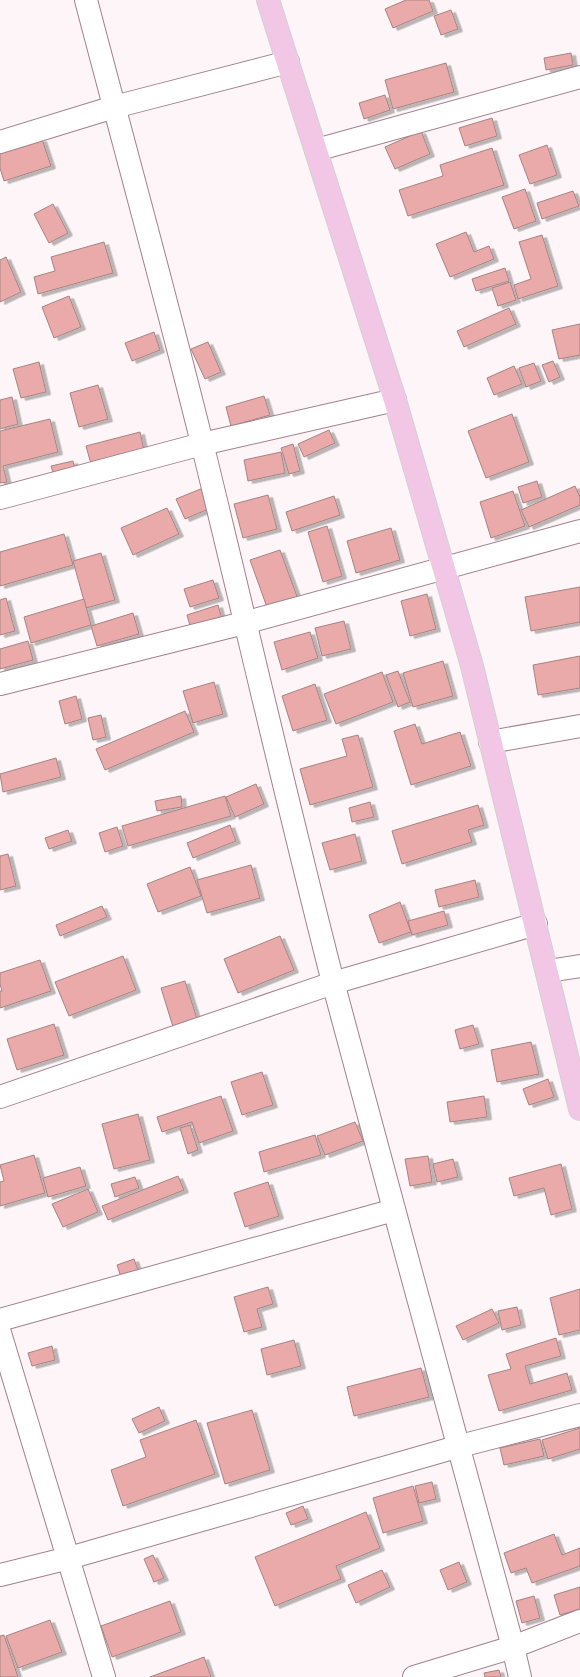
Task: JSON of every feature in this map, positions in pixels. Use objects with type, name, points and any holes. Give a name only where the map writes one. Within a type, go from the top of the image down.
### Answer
[{"type":"main road","points":[[268,0],[395,400],[472,666],[548,971],[580,1109]]},
{"type":"street","points":[[86,0],[202,444],[244,623],[333,983],[394,1210],[460,1446],[520,1677]]},
{"type":"street","points":[[0,142],[114,107],[288,62]]},
{"type":"street","points":[[316,150],[580,77]]},
{"type":"street","points":[[0,498],[202,444],[395,400]]},
{"type":"street","points":[[0,684],[244,623],[580,531]]},
{"type":"street","points":[[490,742],[580,726]]},
{"type":"street","points":[[0,1097],[333,983],[536,924]]},
{"type":"street","points":[[548,971],[580,966]]},
{"type":"street","points":[[0,1320],[394,1210]]},
{"type":"street","points":[[0,1332],[104,1677]]},
{"type":"street","points":[[0,1575],[69,1558],[460,1446],[580,1415]]},
{"type":"street","points":[[414,1677],[513,1647],[580,1621]]},
{"type":"building","points":[[406,0],[429,0],[433,11],[393,28],[385,9]]},
{"type":"building","points":[[451,10],[458,29],[441,35],[434,16]]},
{"type":"building","points":[[571,53],[573,65],[546,70],[544,58]]},
{"type":"building","points":[[446,63],[454,92],[393,109],[385,80]]},
{"type":"building","points":[[385,95],[390,110],[364,119],[359,103]]},
{"type":"building","points":[[492,118],[497,136],[465,146],[459,128]]},
{"type":"building","points":[[421,131],[430,154],[395,169],[385,147]]},
{"type":"building","points":[[42,139],[51,166],[4,181],[0,168],[0,152]]},
{"type":"building","points":[[547,145],[557,175],[530,184],[519,155]]},
{"type":"building","points":[[492,148],[504,185],[408,216],[399,190],[443,176],[440,165]]},
{"type":"building","points":[[525,189],[536,221],[514,229],[502,197]]},
{"type":"building","points":[[573,191],[579,206],[542,219],[537,203]]},
{"type":"building","points":[[53,204],[68,233],[49,243],[34,214]]},
{"type":"building","points":[[466,232],[474,252],[489,246],[494,259],[450,277],[436,244]]},
{"type":"building","points":[[542,235],[558,286],[518,299],[514,285],[531,279],[519,242]]},
{"type":"building","points":[[104,242],[113,273],[38,294],[34,277],[55,271],[51,257]]},
{"type":"building","points":[[6,257],[21,292],[0,302],[0,260]]},
{"type":"building","points":[[505,268],[509,281],[476,291],[472,279]]},
{"type":"building","points":[[510,282],[516,300],[498,306],[492,288]]},
{"type":"building","points":[[69,296],[81,327],[54,338],[42,307]]},
{"type":"building","points":[[509,308],[516,324],[464,347],[457,331]]},
{"type":"building","points":[[580,324],[580,355],[559,359],[552,330]]},
{"type":"building","points":[[154,332],[160,350],[132,361],[125,343]]},
{"type":"building","points":[[208,342],[221,372],[205,379],[191,349]]},
{"type":"building","points":[[553,361],[560,377],[549,382],[542,365]]},
{"type":"building","points":[[39,362],[46,392],[21,398],[13,369]]},
{"type":"building","points":[[534,363],[541,381],[526,387],[519,368]]},
{"type":"building","points":[[514,366],[522,384],[494,395],[487,378]]},
{"type":"building","points":[[98,385],[108,419],[79,427],[70,393]]},
{"type":"building","points":[[264,396],[270,415],[231,426],[226,407]]},
{"type":"building","points":[[12,397],[18,424],[0,429],[0,400]]},
{"type":"building","points":[[512,414],[529,462],[486,478],[468,431]]},
{"type":"building","points":[[50,419],[58,452],[3,466],[7,482],[0,483],[0,431]]},
{"type":"building","points":[[329,430],[335,443],[304,457],[298,444]]},
{"type":"building","points":[[140,432],[144,450],[91,464],[86,446]]},
{"type":"building","points":[[293,444],[300,471],[289,474],[281,448]]},
{"type":"building","points":[[281,452],[285,473],[248,481],[244,460]]},
{"type":"building","points":[[73,461],[76,473],[55,479],[51,466]]},
{"type":"building","points":[[537,481],[542,497],[523,503],[518,487]]},
{"type":"building","points":[[575,486],[580,497],[580,505],[529,527],[521,510]]},
{"type":"building","points":[[203,488],[211,508],[185,519],[176,499]]},
{"type":"building","points":[[513,491],[525,526],[491,538],[480,502]]},
{"type":"building","points":[[268,495],[277,529],[243,538],[234,504]]},
{"type":"building","points":[[334,496],[340,515],[292,531],[286,512]]},
{"type":"building","points":[[167,508],[179,534],[133,555],[121,528]]},
{"type":"building","points":[[327,526],[342,576],[323,582],[308,532]]},
{"type":"building","points":[[391,528],[400,560],[356,573],[347,541]]},
{"type":"building","points":[[64,534],[73,565],[0,586],[0,552]]},
{"type":"building","points":[[280,550],[298,599],[268,610],[250,560]]},
{"type":"building","points":[[101,553],[115,600],[86,608],[73,561]]},
{"type":"building","points":[[213,580],[219,598],[190,607],[184,589]]},
{"type":"building","points":[[580,587],[580,622],[531,631],[525,597]]},
{"type":"building","points":[[427,594],[436,629],[410,636],[401,601]]},
{"type":"building","points":[[6,598],[15,631],[0,635],[0,600]]},
{"type":"building","points":[[84,599],[91,625],[31,643],[24,617]]},
{"type":"building","points":[[218,605],[222,619],[191,629],[187,615]]},
{"type":"building","points":[[133,613],[139,634],[97,646],[91,626]]},
{"type":"building","points":[[344,621],[351,649],[322,656],[315,628]]},
{"type":"building","points":[[310,632],[318,658],[282,670],[274,642]]},
{"type":"building","points":[[28,641],[33,660],[0,669],[0,649]]},
{"type":"building","points":[[580,656],[580,688],[538,695],[533,665]]},
{"type":"building","points":[[443,661],[453,696],[413,707],[403,673]]},
{"type":"building","points":[[398,671],[410,702],[398,707],[386,675]]},
{"type":"building","points":[[382,672],[393,702],[336,724],[324,694]]},
{"type":"building","points":[[214,682],[223,714],[193,723],[183,691]]},
{"type":"building","points":[[315,684],[327,720],[293,731],[282,696]]},
{"type":"building","points":[[76,696],[82,719],[65,724],[59,701]]},
{"type":"building","points":[[185,711],[194,732],[105,770],[96,749]]},
{"type":"building","points":[[101,715],[106,737],[93,740],[88,718]]},
{"type":"building","points":[[415,724],[422,744],[460,732],[471,766],[411,785],[394,731]]},
{"type":"building","points":[[358,735],[373,787],[310,805],[300,769],[347,756],[342,739]]},
{"type":"building","points":[[56,758],[61,777],[3,792],[0,774]]},
{"type":"building","points":[[256,784],[264,804],[235,817],[226,797]]},
{"type":"building","points":[[181,796],[182,807],[157,811],[155,801]]},
{"type":"building","points":[[225,796],[231,816],[128,846],[122,826]]},
{"type":"building","points":[[370,802],[374,817],[352,822],[349,808]]},
{"type":"building","points":[[478,805],[484,825],[468,830],[472,842],[402,864],[392,831]]},
{"type":"building","points":[[230,825],[236,841],[193,858],[187,843]]},
{"type":"building","points":[[117,827],[123,846],[105,852],[99,833]]},
{"type":"building","points":[[68,830],[72,841],[49,849],[45,838]]},
{"type":"building","points":[[355,834],[362,861],[330,870],[322,843]]},
{"type":"building","points":[[8,854],[16,886],[0,890],[0,856]]},
{"type":"building","points":[[251,865],[260,898],[207,913],[197,880]]},
{"type":"building","points":[[190,867],[201,896],[158,912],[147,884]]},
{"type":"building","points":[[475,880],[479,897],[439,907],[435,890]]},
{"type":"building","points":[[400,902],[411,932],[379,943],[369,915]]},
{"type":"building","points":[[102,906],[107,917],[60,936],[56,925]]},
{"type":"building","points":[[444,911],[448,925],[412,935],[408,921]]},
{"type":"building","points":[[280,936],[294,970],[238,993],[224,959]]},
{"type":"building","points":[[123,956],[136,990],[69,1016],[55,982]]},
{"type":"building","points":[[40,960],[51,991],[0,1008],[0,991],[2,991],[0,984],[0,973]]},
{"type":"building","points":[[185,981],[198,1022],[174,1030],[161,988]]},
{"type":"building","points":[[54,1024],[64,1055],[17,1070],[7,1039]]},
{"type":"building","points":[[473,1025],[479,1044],[460,1049],[455,1030]]},
{"type":"building","points":[[531,1042],[539,1074],[497,1082],[491,1050]]},
{"type":"building","points":[[262,1072],[273,1105],[242,1115],[231,1082]]},
{"type":"building","points":[[548,1079],[554,1097],[529,1105],[523,1089]]},
{"type":"building","points":[[221,1096],[233,1131],[199,1143],[192,1122],[162,1132],[157,1117]]},
{"type":"building","points":[[484,1096],[487,1117],[450,1122],[447,1102]]},
{"type":"building","points":[[138,1114],[150,1160],[114,1169],[102,1124]]},
{"type":"building","points":[[355,1122],[363,1141],[325,1155],[317,1136]]},
{"type":"building","points":[[190,1125],[198,1150],[188,1154],[180,1128]]},
{"type":"building","points":[[315,1135],[321,1155],[264,1172],[259,1152]]},
{"type":"building","points":[[34,1155],[45,1193],[0,1206],[0,1182],[4,1181],[0,1165]]},
{"type":"building","points":[[428,1156],[432,1182],[410,1186],[405,1159]]},
{"type":"building","points":[[453,1159],[458,1177],[437,1182],[433,1164]]},
{"type":"building","points":[[561,1164],[572,1209],[551,1215],[544,1188],[514,1196],[509,1178]]},
{"type":"building","points":[[80,1167],[86,1186],[48,1197],[43,1178]]},
{"type":"building","points":[[178,1176],[184,1190],[108,1220],[102,1206]]},
{"type":"building","points":[[135,1177],[139,1188],[115,1197],[111,1184]]},
{"type":"building","points":[[268,1182],[279,1216],[245,1227],[234,1193]]},
{"type":"building","points":[[88,1189],[98,1212],[63,1227],[52,1204]]},
{"type":"building","points":[[134,1259],[140,1276],[123,1283],[117,1265]]},
{"type":"building","points":[[268,1287],[273,1304],[257,1309],[262,1327],[244,1332],[234,1297]]},
{"type":"building","points":[[580,1289],[580,1330],[559,1335],[550,1298]]},
{"type":"building","points":[[517,1307],[521,1325],[502,1330],[498,1311]]},
{"type":"building","points":[[492,1309],[499,1323],[463,1340],[456,1326]]},
{"type":"building","points":[[556,1338],[561,1356],[525,1366],[530,1384],[567,1373],[572,1390],[499,1411],[488,1375],[511,1369],[506,1354]]},
{"type":"building","points":[[294,1340],[301,1366],[267,1375],[261,1349]]},
{"type":"building","points":[[52,1346],[55,1360],[32,1366],[28,1353]]},
{"type":"building","points":[[421,1368],[429,1397],[354,1416],[347,1387]]},
{"type":"building","points":[[159,1407],[165,1421],[139,1433],[132,1419]]},
{"type":"building","points":[[252,1410],[270,1470],[225,1484],[207,1423]]},
{"type":"building","points":[[196,1420],[215,1474],[123,1506],[111,1470],[146,1457],[140,1440]]},
{"type":"building","points":[[580,1428],[580,1449],[548,1459],[542,1440]]},
{"type":"building","points":[[540,1439],[544,1456],[504,1465],[500,1448]]},
{"type":"building","points":[[432,1482],[436,1499],[419,1503],[415,1486]]},
{"type":"building","points":[[413,1486],[423,1521],[383,1533],[373,1498]]},
{"type":"building","points":[[303,1506],[308,1519],[291,1525],[286,1513]]},
{"type":"building","points":[[366,1512],[380,1548],[336,1566],[341,1579],[275,1606],[255,1557]]},
{"type":"building","points":[[554,1534],[562,1555],[580,1548],[580,1566],[532,1583],[526,1568],[511,1573],[504,1553]]},
{"type":"building","points":[[153,1555],[164,1578],[154,1582],[144,1559]]},
{"type":"building","points":[[459,1562],[467,1582],[448,1590],[440,1570]]},
{"type":"building","points":[[382,1570],[390,1587],[356,1603],[348,1585]]},
{"type":"building","points":[[580,1587],[580,1609],[560,1615],[554,1595]]},
{"type":"building","points":[[534,1596],[540,1618],[522,1623],[516,1601]]},
{"type":"building","points":[[170,1601],[181,1632],[112,1657],[101,1626]]},
{"type":"building","points":[[50,1620],[62,1652],[18,1668],[6,1636]]},
{"type":"building","points":[[4,1635],[18,1677],[0,1677],[0,1636]]},
{"type":"building","points":[[204,1657],[211,1677],[150,1677]]},
{"type":"building","points":[[499,1670],[501,1677],[485,1677],[484,1673]]}]
